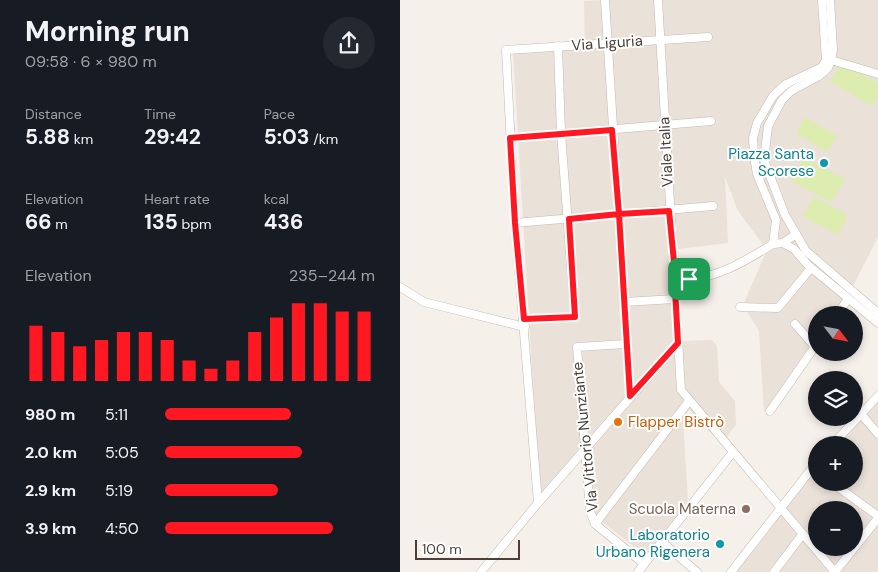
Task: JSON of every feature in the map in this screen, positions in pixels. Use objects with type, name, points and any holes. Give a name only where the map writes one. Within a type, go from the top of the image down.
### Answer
[{"type":"street","points":[[605,0],[630,396]]},
{"type":"street","name":"Viale Italia","points":[[658,0],[681,390],[835,572]]},
{"type":"street","points":[[822,0],[828,68],[782,100],[768,126],[764,160],[773,188],[788,220],[806,251],[878,313]]},
{"type":"street","points":[[773,244],[776,228],[774,211],[757,174],[753,138],[757,123],[773,96],[786,84],[822,67],[828,60],[833,50],[830,0]]},
{"type":"street","name":"Via Liguria","points":[[510,138],[506,50],[708,37]]},
{"type":"street","points":[[400,287],[424,302],[524,323],[575,317],[558,46]]},
{"type":"street","points":[[828,60],[878,74]]},
{"type":"street","points":[[538,503],[515,223],[510,138],[711,121]]},
{"type":"street","points":[[515,223],[713,206]]},
{"type":"street","points":[[776,228],[788,220]]},
{"type":"street","points":[[776,228],[783,243],[794,249],[811,268],[878,323]]},
{"type":"street","points":[[675,272],[689,279],[706,278],[721,274],[773,244],[783,243],[796,234]]},
{"type":"street","points":[[740,307],[778,308],[811,268]]},
{"type":"street","points":[[675,289],[689,279]]},
{"type":"street","points":[[624,302],[675,299]]},
{"type":"street","points":[[843,306],[848,299]]},
{"type":"street","points":[[795,324],[808,338]]},
{"type":"street","points":[[484,571],[583,450],[678,343]]},
{"type":"street","name":"Via Vittorio Nunziante","points":[[626,344],[576,347],[583,450],[590,511],[595,524],[644,564]]},
{"type":"street","points":[[770,411],[808,357]]},
{"type":"street","points":[[863,412],[878,396]]},
{"type":"street","points":[[595,524],[690,401]]},
{"type":"street","points":[[863,416],[878,434]]},
{"type":"street","points":[[840,436],[850,426]]},
{"type":"street","points":[[638,572],[733,452]]},
{"type":"street","points":[[731,572],[808,476]]},
{"type":"street","points":[[835,572],[878,517],[843,491]]},
{"type":"street","points":[[774,572],[802,535]]},
{"type":"street","points":[[662,542],[697,572]]},
{"type":"shaded area","points":[[878,0],[878,237],[854,284],[838,306],[808,306],[808,349],[764,412],[759,331],[743,305],[767,250],[738,211],[725,177],[728,243],[678,249],[683,341],[712,340],[717,346],[719,382],[735,401],[736,425],[721,444],[689,409],[683,419],[688,502],[646,556],[596,517],[588,439],[540,494],[539,488],[513,51],[585,48],[584,1]]},
{"type":"shaded area","points":[[878,394],[878,572],[726,572],[808,468],[808,491],[863,491],[863,436],[838,436],[847,426],[863,426],[863,410]]},
{"type":"green space","points":[[841,65],[878,82],[878,95],[872,106],[829,81]]},
{"type":"green space","points":[[805,117],[837,136],[827,152],[796,133]]},
{"type":"green space","points":[[803,158],[845,179],[832,202],[791,181]]},
{"type":"green space","points":[[814,197],[848,215],[838,235],[803,216]]},
{"type":"place","name":"Piazza Santa Scorese","points":[[824,163]]},
{"type":"place","name":"Flapper Bistrò","points":[[618,422]]},
{"type":"place","name":"Scuola Materna","points":[[746,509]]},
{"type":"place","name":"Laboratorio Urbano Rigenera","points":[[720,544]]},
{"type":"route","points":[[689,279],[675,272],[669,211],[619,214],[612,130],[510,138],[515,223],[524,319],[575,317],[569,219],[619,214],[630,396],[678,343],[675,289],[689,279]]}]
